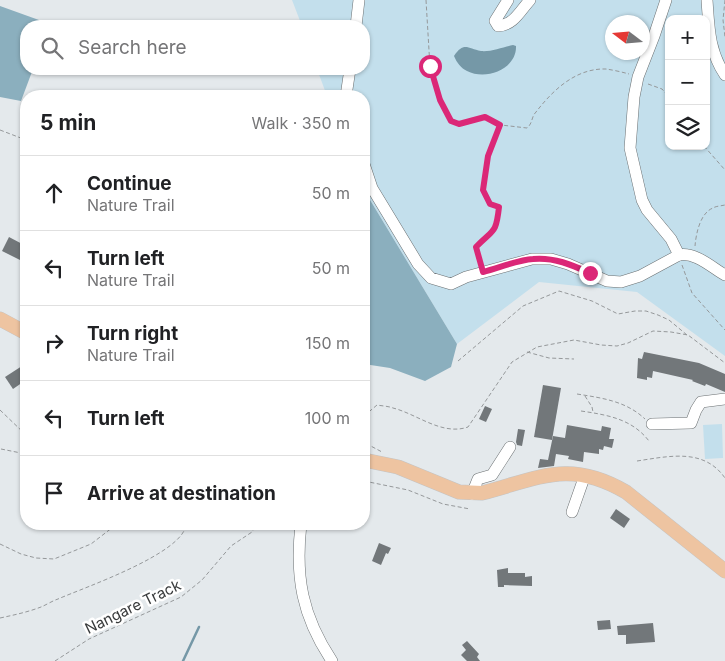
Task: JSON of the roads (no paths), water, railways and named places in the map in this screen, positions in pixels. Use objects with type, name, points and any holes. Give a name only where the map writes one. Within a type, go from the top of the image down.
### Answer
[{"type":"main road","points":[[0,319],[20,330]]},
{"type":"main road","points":[[370,461],[398,467],[459,492],[472,494],[556,473],[584,475],[608,482],[626,492],[725,571]]},
{"type":"street","points":[[357,20],[359,0]]},
{"type":"street","points":[[508,0],[495,21],[498,26],[506,25],[513,21],[530,0]]},
{"type":"street","points":[[666,0],[638,77],[634,97],[630,148],[637,182],[646,210],[671,238],[679,255]]},
{"type":"street","points":[[707,0],[709,39],[718,65],[725,75]]},
{"type":"street","points":[[347,90],[349,75]]},
{"type":"street","points":[[370,182],[418,264],[431,278],[451,284],[466,277],[532,259],[551,260],[568,264],[607,281],[621,282],[640,276],[679,255],[685,254],[693,255],[725,275]]},
{"type":"street","points":[[649,423],[691,423],[701,402],[725,399]]},
{"type":"street","points":[[472,494],[478,479],[492,475],[510,447]]},
{"type":"street","points":[[572,512],[584,475]]},
{"type":"street","points":[[301,530],[298,565],[305,607],[317,635],[332,661]]},
{"type":"waterway","points":[[183,661],[199,627]]}]
